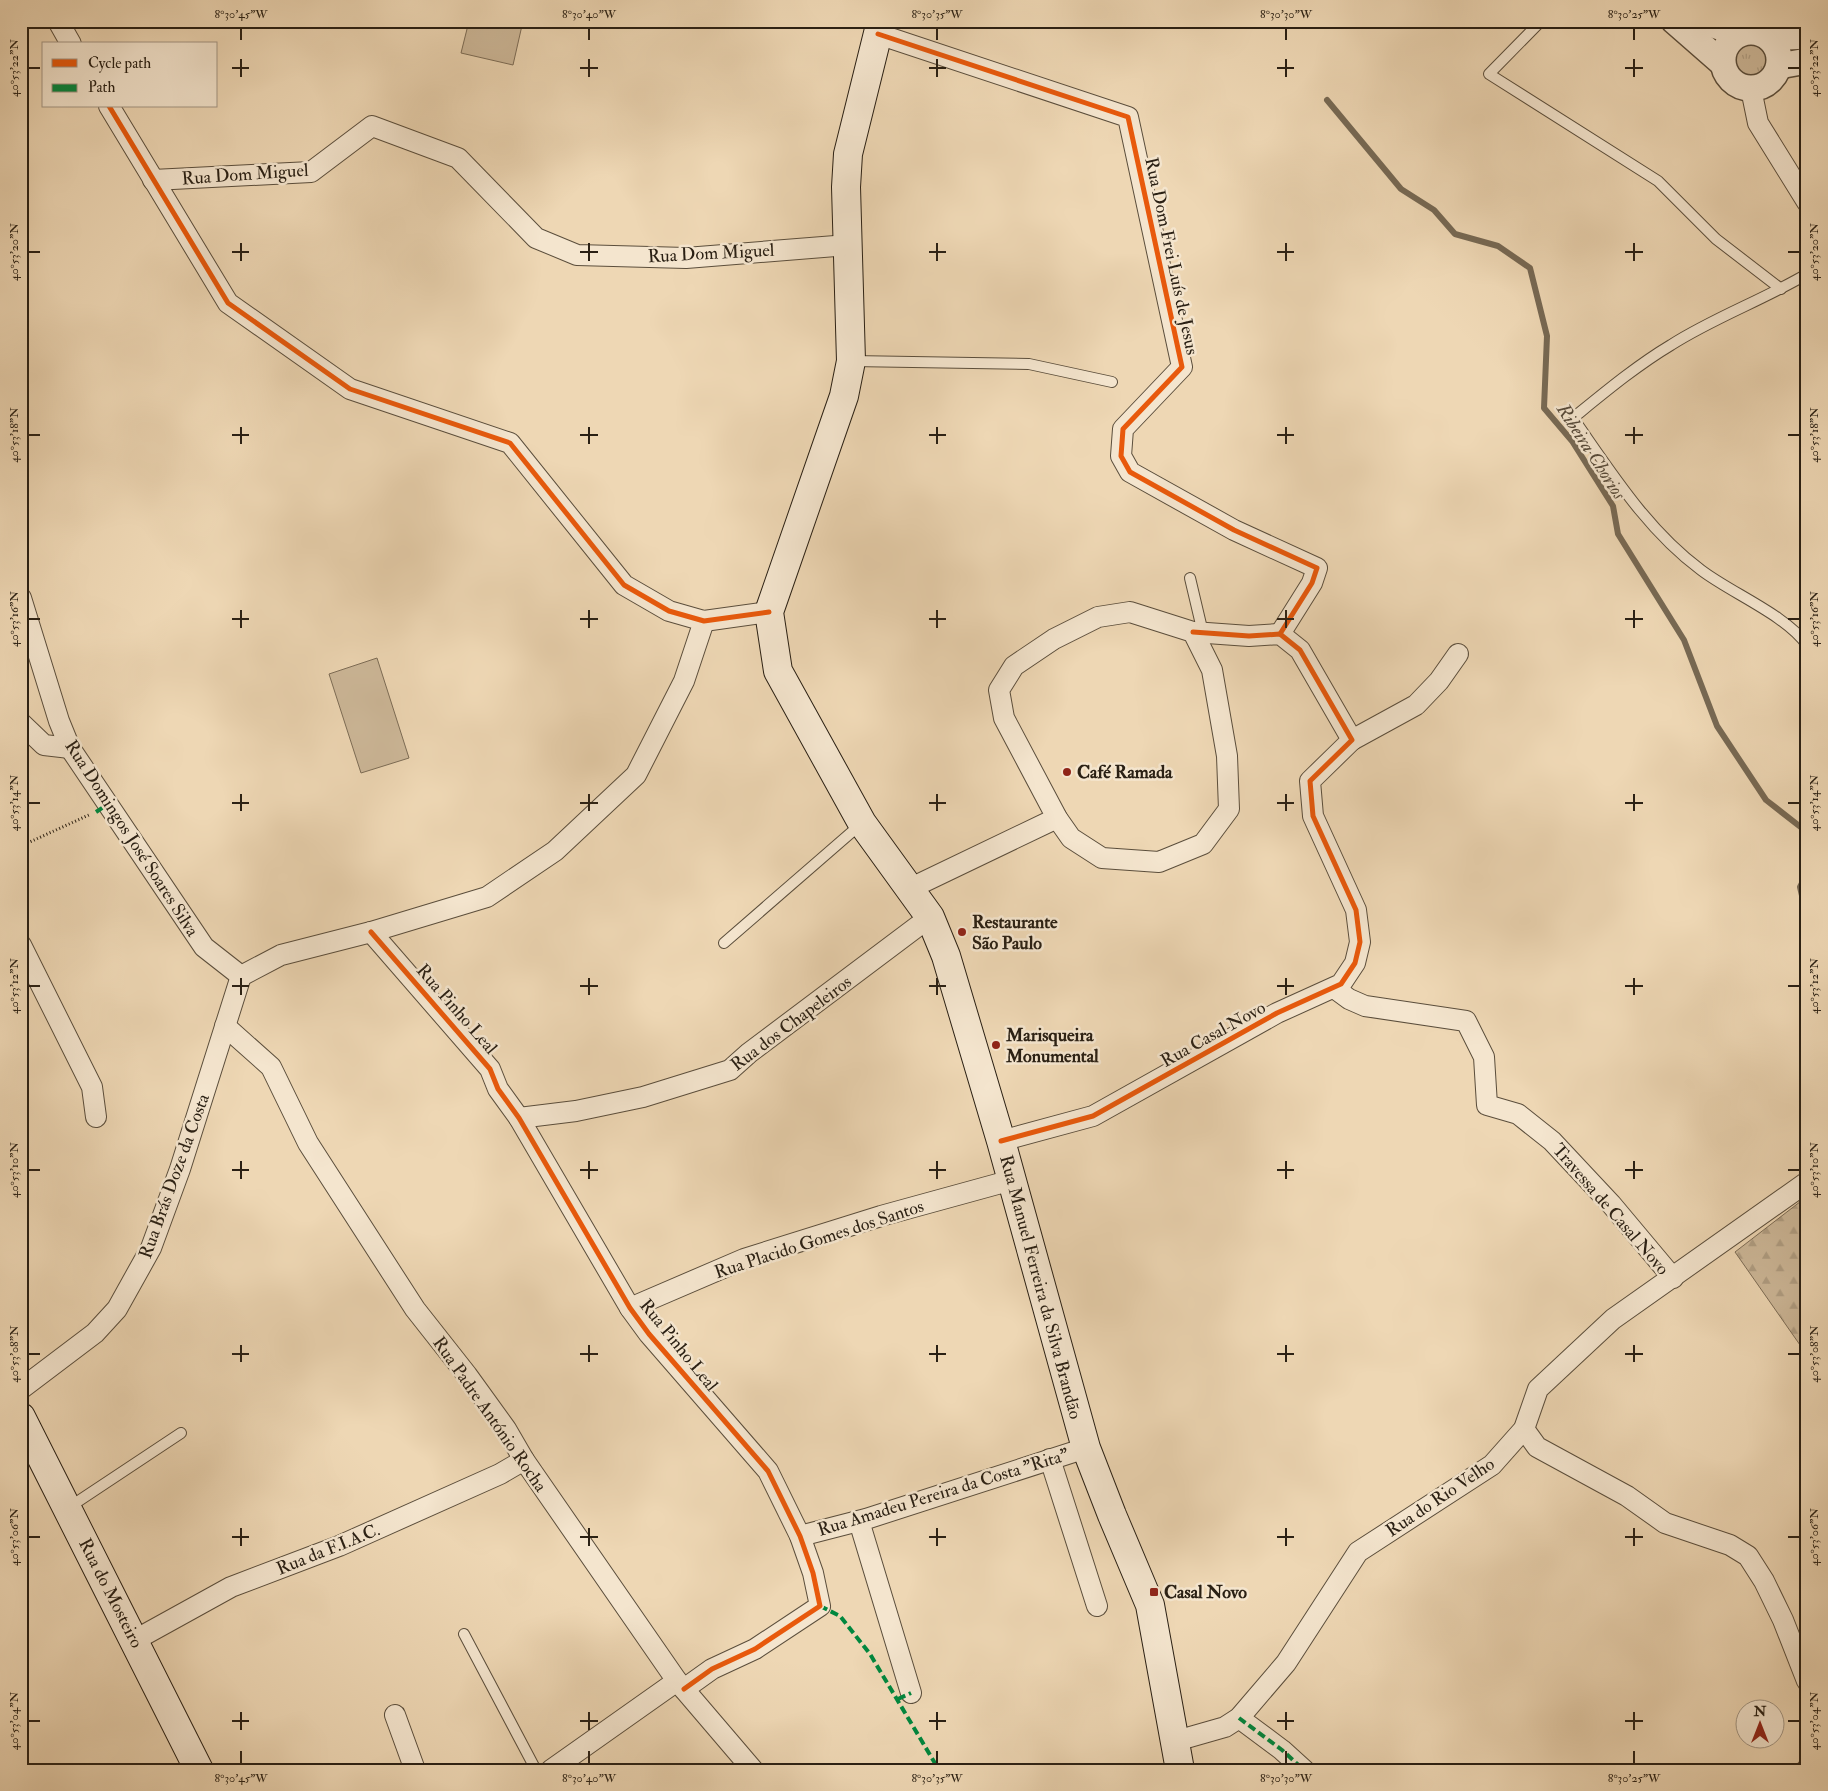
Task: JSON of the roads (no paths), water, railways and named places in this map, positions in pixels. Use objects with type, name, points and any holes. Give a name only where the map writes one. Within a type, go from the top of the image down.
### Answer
[{"type":"main road","name":"Rua Manuel Ferreira da Silva Brandão","points":[[880,27],[848,154],[850,361],[844,396],[768,612],[778,671],[862,823],[930,917],[946,956],[1001,1140],[1086,1448],[1150,1605],[1180,1770]]},
{"type":"main road","name":"Rua do Mosteiro","points":[[21,1417],[199,1770]]},
{"type":"street","points":[[58,21],[70,42]]},
{"type":"street","points":[[1674,21],[1722,63],[1729,78],[1742,88],[1751,88],[1769,82],[1776,75],[1779,66],[1778,50],[1769,38]]},
{"type":"street","points":[[1702,21],[1739,34],[1754,32],[1769,38],[1807,36]]},
{"type":"street","name":"Rua Dom Frei Luís de Jesus","points":[[880,27],[1128,117],[1182,367],[1123,429],[1121,456],[1130,472],[1234,530],[1317,568],[1312,583],[1280,634]]},
{"type":"street","points":[[1722,63],[1726,46],[1739,34]]},
{"type":"street","points":[[1779,66],[1807,61]]},
{"type":"street","points":[[1751,88],[1758,123],[1807,202]]},
{"type":"street","points":[[110,108],[228,303],[350,389],[510,442],[624,585],[669,611],[704,621],[768,612]]},
{"type":"street","name":"Rua Dom Miguel","points":[[153,180],[312,172],[372,126],[458,158],[536,238],[577,255],[686,258],[848,245]]},
{"type":"street","name":"Rua Domingos José Soares Silva","points":[[21,598],[59,721],[70,748],[204,947],[240,976]]},
{"type":"street","points":[[1198,633],[1212,670],[1227,756],[1229,809],[1203,844],[1159,862],[1102,858],[1071,838],[1057,818],[1004,718],[999,690],[1014,666],[1054,640],[1098,617],[1130,612],[1198,633],[1249,636],[1280,634],[1300,650],[1352,740],[1416,705],[1439,682],[1458,654]]},
{"type":"street","points":[[240,976],[281,955],[371,932],[487,897],[555,851],[636,775],[684,681],[704,621]]},
{"type":"street","points":[[21,723],[44,745],[70,748]]},
{"type":"street","name":"Rua Casal Novo","points":[[1001,1140],[1093,1116],[1277,1013],[1341,984],[1355,963],[1360,942],[1356,910],[1313,816],[1310,781],[1352,740]]},
{"type":"street","points":[[909,889],[1057,818]]},
{"type":"street","name":"Rua dos Chapeleiros","points":[[520,1118],[576,1111],[643,1097],[730,1070],[930,917]]},
{"type":"street","name":"Rua Pinho Leal","points":[[371,932],[490,1068],[498,1089],[520,1118],[630,1308],[649,1334],[768,1471],[800,1536],[813,1573],[820,1606],[755,1649],[680,1685]]},
{"type":"street","points":[[21,945],[92,1087],[96,1117]]},
{"type":"street","name":"Rua Brás Doze da Costa","points":[[21,1389],[101,1327],[117,1309],[152,1248],[180,1169],[240,976]]},
{"type":"street","name":"Travessa de Casal Novo","points":[[1334,988],[1349,999],[1365,1006],[1466,1021],[1484,1057],[1487,1105],[1518,1114],[1552,1141],[1611,1204],[1672,1278]]},
{"type":"street","name":"Rua Padre António Rocha","points":[[226,1026],[271,1066],[308,1143],[415,1310],[473,1383],[506,1429],[524,1460],[680,1685],[753,1770]]},
{"type":"street","name":"Rua Placido Gomes dos Santos","points":[[630,1308],[744,1259],[881,1216],[1012,1180]]},
{"type":"street","name":"Rua do Rio Velho","points":[[1176,1741],[1225,1726],[1239,1718],[1286,1663],[1358,1552],[1492,1465],[1524,1429],[1538,1389],[1613,1319],[1807,1182]]},
{"type":"street","points":[[1524,1429],[1537,1447],[1627,1496],[1666,1523],[1730,1545],[1748,1556],[1764,1581],[1783,1620],[1807,1681]]},
{"type":"street","name":"Rua Amadeu Pereira da Costa \"Rita\"","points":[[800,1536],[858,1521],[1086,1448]]},
{"type":"street","points":[[1050,1459],[1097,1606]]},
{"type":"street","name":"Rua da F.I.A.C.","points":[[135,1640],[231,1587],[339,1546],[500,1474],[524,1460]]},
{"type":"street","points":[[858,1521],[911,1693]]},
{"type":"street","points":[[552,1770],[680,1685]]},
{"type":"street","points":[[395,1715],[415,1770]]},
{"type":"street","points":[[1239,1718],[1282,1750],[1304,1770]]},
{"type":"lane","points":[[1541,21],[1489,74],[1658,181],[1716,239],[1781,289]]},
{"type":"lane","points":[[1807,274],[1673,343],[1626,374],[1573,418],[1642,515],[1700,570],[1773,616],[1801,637],[1807,645]]},
{"type":"lane","points":[[850,361],[1029,364],[1112,382]]},
{"type":"lane","points":[[1190,578],[1198,633]]},
{"type":"lane","points":[[724,943],[862,823]]},
{"type":"lane","points":[[68,1508],[181,1433]]},
{"type":"lane","points":[[464,1634],[536,1770]]},
{"type":"waterway","name":"Ribeira Chorios","points":[[1327,100],[1401,189],[1434,210],[1455,234],[1498,246],[1530,268],[1547,336],[1544,408],[1572,441],[1613,506],[1618,534],[1684,640],[1717,726],[1766,800],[1807,832]]},
{"type":"waterway","name":"Ribeira Chorios","points":[[1807,874],[1800,887],[1807,917]]},
{"type":"place","name":"Café Ramada","points":[[1067,772]]},
{"type":"place","name":"Restaurante São Paulo","points":[[962,932]]},
{"type":"place","name":"Marisqueira Monumental","points":[[996,1045]]},
{"type":"place","name":"Casal Novo","points":[[1154,1592]]}]
